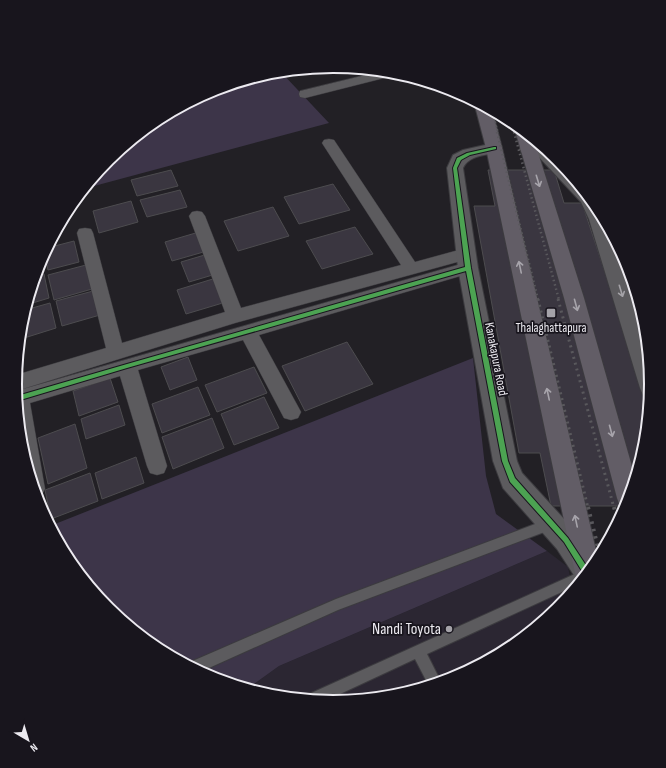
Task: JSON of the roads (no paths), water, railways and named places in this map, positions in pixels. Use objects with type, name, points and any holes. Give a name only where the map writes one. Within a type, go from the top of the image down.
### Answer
[{"type":"highway","points":[[485,113],[494,148],[585,566]]},
{"type":"highway","points":[[525,140],[574,298],[626,487]]},
{"type":"street","points":[[306,94],[375,76]]},
{"type":"street","points":[[329,143],[411,268]]},
{"type":"street","name":"Kanakapura Road","points":[[494,148],[469,154],[459,159],[454,168],[467,261],[505,461],[512,480],[566,540],[584,568]]},
{"type":"street","points":[[197,216],[235,316]]},
{"type":"street","points":[[600,225],[643,362]]},
{"type":"street","points":[[85,233],[122,359],[157,466]]},
{"type":"street","points":[[22,392],[122,359],[235,316],[411,268],[467,261]]},
{"type":"street","points":[[122,359],[248,331],[467,261]]},
{"type":"street","points":[[248,331],[291,412]]},
{"type":"lane","points":[[200,665],[336,605],[551,524]]},
{"type":"lane","points":[[324,695],[576,578]]},
{"type":"lane","points":[[418,651],[432,678]]},
{"type":"railway","points":[[494,118],[498,133]]},
{"type":"railway","points":[[497,132],[538,300]]},
{"type":"railway","points":[[514,132],[559,300]]},
{"type":"railway","points":[[538,299],[588,508]]},
{"type":"railway","points":[[558,299],[614,508]]},
{"type":"railway","points":[[588,507],[598,547]]},
{"type":"railway","points":[[614,507],[616,513]]},
{"type":"place","name":"Thalaghattapura","points":[[551,313]]},
{"type":"place","name":"Nandi Toyota","points":[[449,629]]}]
